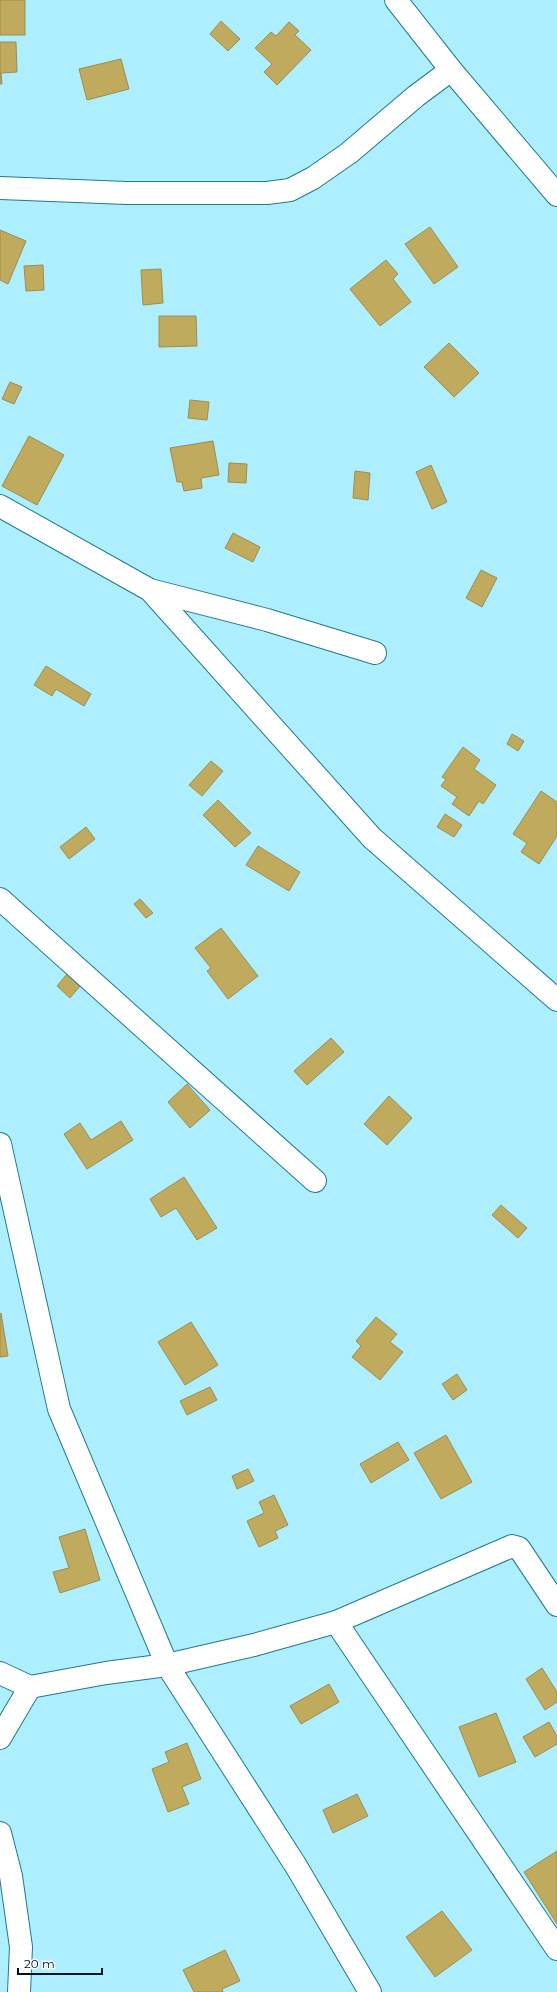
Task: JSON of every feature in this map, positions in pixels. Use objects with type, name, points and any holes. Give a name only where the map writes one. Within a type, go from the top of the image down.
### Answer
[{"type":"street","points":[[396,0],[451,70],[557,195]]},
{"type":"street","points":[[0,188],[127,193],[267,193],[290,190],[313,178],[349,153],[416,96],[451,70]]},
{"type":"street","points":[[0,506],[150,590],[267,620],[375,653]]},
{"type":"street","points":[[150,590],[372,838],[557,1000]]},
{"type":"street","points":[[0,899],[315,1181]]},
{"type":"street","points":[[0,1144],[59,1409],[167,1665],[296,1866],[370,1992]]},
{"type":"street","points":[[0,1673],[30,1687],[106,1673],[167,1665],[254,1645],[336,1622],[512,1546],[519,1548],[557,1605]]},
{"type":"street","points":[[336,1622],[557,1949]]},
{"type":"street","points":[[0,1738],[30,1687]]},
{"type":"street","points":[[0,1833],[11,1876],[21,1947],[18,1992]]},
{"type":"building","points":[[0,0],[25,0],[25,35],[0,35]]},
{"type":"building","points":[[221,21],[240,39],[228,51],[210,34]]},
{"type":"building","points":[[289,22],[299,31],[295,35],[311,50],[277,85],[264,72],[272,64],[255,48],[271,32],[276,36]]},
{"type":"building","points":[[0,42],[16,42],[17,72],[1,73],[2,84],[0,84]]},
{"type":"building","points":[[121,59],[129,89],[87,100],[79,69]]},
{"type":"building","points":[[430,227],[458,267],[434,284],[405,244]]},
{"type":"building","points":[[0,230],[26,241],[8,284],[0,280]]},
{"type":"building","points":[[386,260],[398,274],[393,279],[411,302],[380,326],[350,289]]},
{"type":"building","points":[[43,265],[44,290],[26,291],[24,266]]},
{"type":"building","points":[[161,269],[163,303],[143,305],[141,270]]},
{"type":"building","points":[[159,316],[196,316],[197,346],[159,347]]},
{"type":"building","points":[[449,343],[479,373],[454,397],[424,367]]},
{"type":"building","points":[[10,382],[22,387],[14,404],[2,399]]},
{"type":"building","points":[[190,400],[209,402],[207,420],[188,418]]},
{"type":"building","points":[[29,436],[64,455],[37,505],[2,486]]},
{"type":"building","points":[[213,441],[219,475],[201,478],[202,488],[184,491],[182,482],[177,482],[170,448]]},
{"type":"building","points":[[229,463],[247,464],[246,483],[228,482]]},
{"type":"building","points":[[431,465],[447,502],[432,509],[416,472]]},
{"type":"building","points":[[355,471],[370,473],[368,500],[353,498]]},
{"type":"building","points":[[233,533],[260,547],[253,562],[225,548]]},
{"type":"building","points":[[481,570],[497,578],[482,607],[466,598]]},
{"type":"building","points":[[46,666],[91,694],[84,706],[56,689],[52,696],[34,685]]},
{"type":"building","points":[[512,734],[524,741],[518,751],[507,744]]},
{"type":"building","points":[[463,747],[480,760],[474,769],[496,785],[483,804],[479,801],[469,816],[452,804],[457,797],[441,786],[446,779],[442,777]]},
{"type":"building","points":[[211,761],[223,771],[202,796],[189,785]]},
{"type":"building","points":[[541,791],[557,802],[557,836],[539,864],[521,852],[527,843],[513,834]]},
{"type":"building","points":[[218,800],[251,833],[235,847],[203,815]]},
{"type":"building","points":[[445,814],[462,825],[454,837],[437,827]]},
{"type":"building","points":[[86,827],[95,839],[69,859],[60,847]]},
{"type":"building","points":[[258,846],[300,872],[289,891],[246,865]]},
{"type":"building","points":[[140,899],[153,913],[146,918],[134,904]]},
{"type":"building","points":[[221,928],[258,976],[228,999],[207,971],[211,968],[195,948]]},
{"type":"building","points":[[67,974],[80,986],[70,998],[57,986]]},
{"type":"building","points":[[331,1038],[344,1052],[307,1085],[294,1071]]},
{"type":"building","points":[[187,1084],[210,1110],[190,1128],[168,1102]]},
{"type":"building","points":[[389,1096],[412,1118],[387,1145],[364,1124]]},
{"type":"building","points":[[121,1121],[133,1140],[87,1169],[64,1134],[80,1123],[91,1140]]},
{"type":"building","points":[[184,1177],[217,1228],[197,1240],[176,1208],[161,1217],[150,1199]]},
{"type":"building","points":[[501,1205],[527,1228],[518,1238],[492,1215]]},
{"type":"building","points":[[1,1313],[8,1356],[0,1357],[0,1314]]},
{"type":"building","points":[[376,1317],[397,1334],[390,1342],[403,1352],[380,1380],[352,1357],[361,1346],[356,1341]]},
{"type":"building","points":[[191,1322],[218,1365],[185,1385],[158,1342]]},
{"type":"building","points":[[457,1374],[467,1390],[453,1400],[442,1384]]},
{"type":"building","points":[[210,1387],[217,1400],[187,1415],[180,1401]]},
{"type":"building","points":[[446,1435],[472,1482],[441,1499],[414,1453]]},
{"type":"building","points":[[398,1442],[409,1460],[371,1483],[360,1464]]},
{"type":"building","points":[[248,1469],[254,1481],[237,1489],[232,1476]]},
{"type":"building","points":[[274,1495],[288,1525],[275,1531],[278,1538],[259,1547],[247,1521],[264,1513],[259,1502]]},
{"type":"building","points":[[85,1529],[100,1580],[60,1593],[53,1572],[69,1568],[59,1537]]},
{"type":"building","points":[[542,1668],[557,1692],[557,1702],[545,1710],[526,1679]]},
{"type":"building","points":[[329,1684],[339,1702],[301,1724],[290,1706]]},
{"type":"building","points":[[496,1713],[516,1762],[479,1777],[459,1727]]},
{"type":"building","points":[[549,1722],[557,1736],[557,1744],[535,1757],[523,1737]]},
{"type":"building","points":[[187,1743],[201,1779],[182,1787],[189,1804],[168,1812],[152,1769],[169,1762],[165,1752]]},
{"type":"building","points":[[357,1794],[368,1816],[333,1833],[323,1810]]},
{"type":"building","points":[[557,1851],[557,1924],[524,1872]]},
{"type":"building","points":[[442,1911],[472,1950],[435,1977],[406,1937]]},
{"type":"building","points":[[225,1950],[240,1981],[222,1989],[223,1992],[194,1992],[183,1970]]}]
